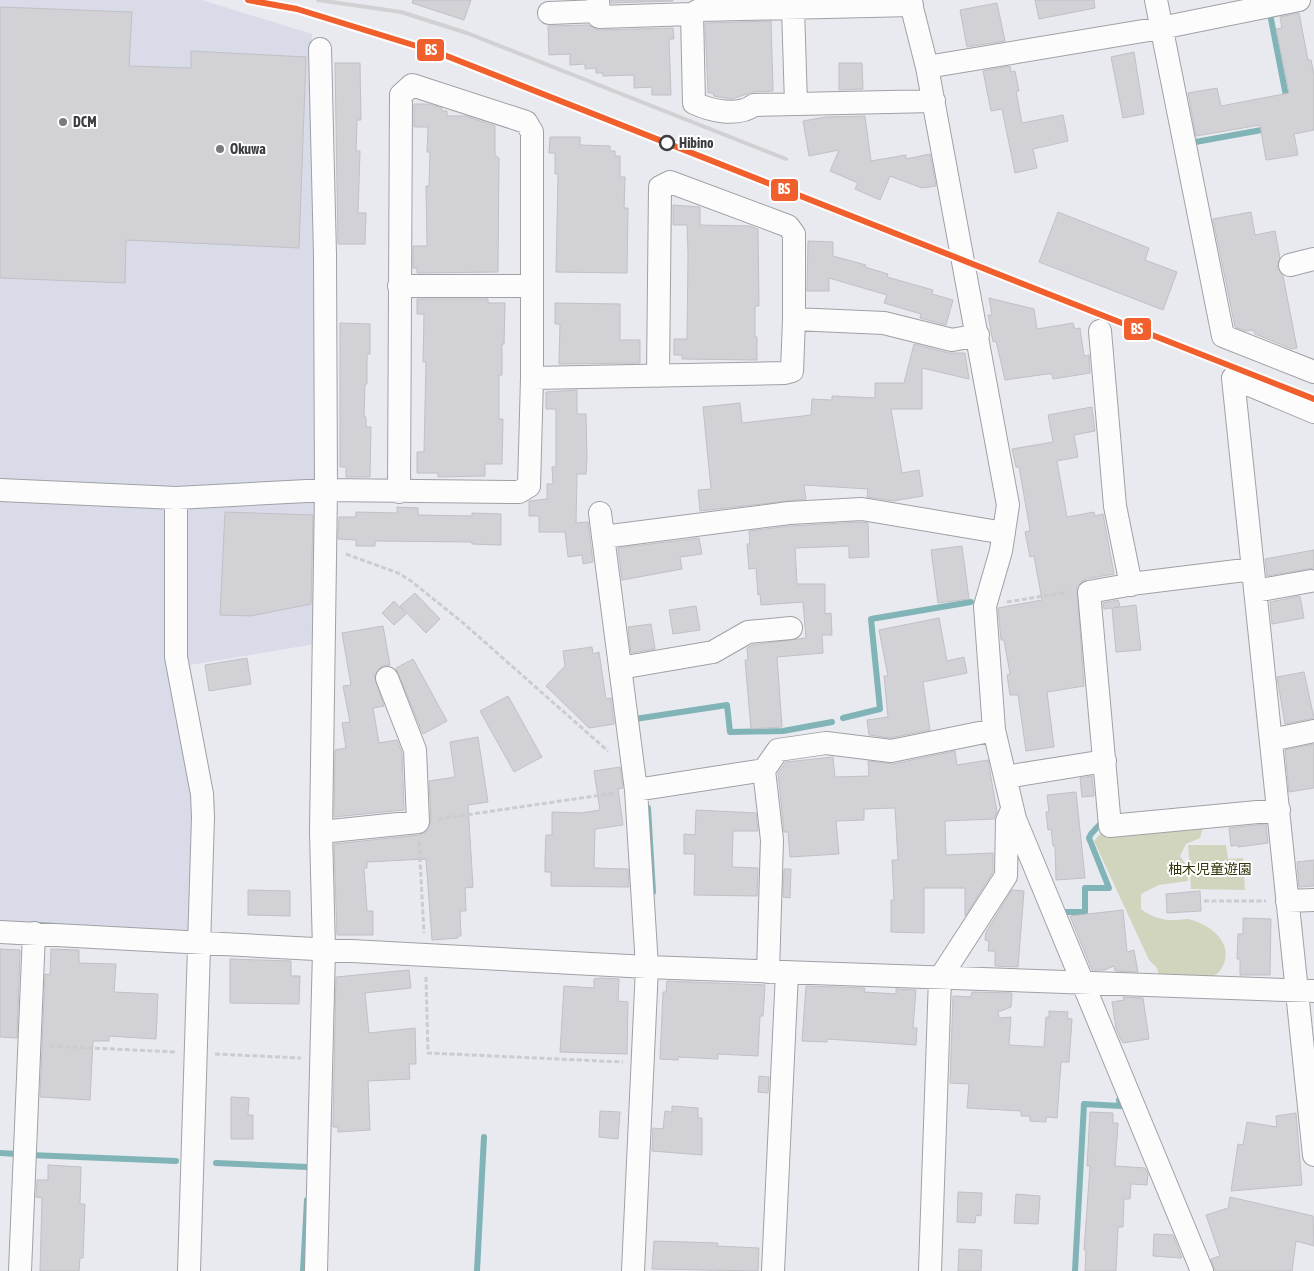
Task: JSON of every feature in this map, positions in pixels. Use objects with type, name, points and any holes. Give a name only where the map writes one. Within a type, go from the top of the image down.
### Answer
[{"type":"street","points":[[1156,0],[1223,336],[1314,372]]},
{"type":"street","points":[[927,67],[1161,28],[1299,0]]},
{"type":"street","points":[[549,13],[598,6],[599,17],[692,14],[699,10],[911,3],[934,101],[1008,505],[1004,533],[985,606],[994,730],[1012,810],[1082,984],[1202,1271]]},
{"type":"street","points":[[793,8],[796,104]]},
{"type":"street","points":[[692,14],[694,103],[709,110],[746,111],[754,105],[934,101]]},
{"type":"street","points":[[316,1271],[324,950],[321,832],[326,490],[325,245],[320,49]]},
{"type":"street","points":[[0,490],[176,498],[326,490],[399,492],[519,492],[529,486],[532,378],[532,132],[526,122],[412,85],[401,95],[399,492]]},
{"type":"street","points":[[532,378],[658,376],[792,371],[794,234],[788,226],[670,182],[660,187],[658,376]]},
{"type":"street","points":[[1290,265],[1314,259]]},
{"type":"street","points":[[400,286],[532,286]]},
{"type":"street","points":[[794,319],[884,323],[952,340],[978,336]]},
{"type":"street","points":[[1100,331],[1115,506],[1131,585]]},
{"type":"street","points":[[1314,412],[1233,378],[1288,901],[1305,991],[1314,1155]]},
{"type":"street","points":[[176,498],[176,657],[202,794],[200,941],[189,1271]]},
{"type":"street","points":[[603,537],[789,513],[862,509],[1004,533]]},
{"type":"street","points":[[600,513],[636,790],[647,967],[633,1271]]},
{"type":"street","points":[[1279,810],[1110,826],[1089,592],[1131,585],[1254,580],[1311,581]]},
{"type":"street","points":[[620,668],[713,652],[748,632],[792,628]]},
{"type":"street","points":[[321,832],[418,822],[415,750],[387,678]]},
{"type":"street","points":[[773,1271],[778,972],[772,840],[764,770],[778,750],[826,743],[891,750],[994,730]]},
{"type":"street","points":[[1271,740],[1314,731]]},
{"type":"street","points":[[1005,777],[1104,761]]},
{"type":"street","points":[[636,790],[764,770]]},
{"type":"street","points":[[930,1271],[940,978],[1006,876],[1008,821],[1012,810]]},
{"type":"street","points":[[1288,901],[1314,900]]},
{"type":"street","points":[[0,932],[200,941],[324,950],[647,967],[1305,991]]},
{"type":"street","points":[[20,1271],[34,933]]},
{"type":"path","points":[[325,545],[374,566],[398,573],[411,580],[462,622],[622,763],[632,760]]},
{"type":"path","points":[[985,606],[1083,589],[1089,592]]},
{"type":"path","points":[[636,790],[418,822],[428,1053],[643,1063]]},
{"type":"path","points":[[1204,901],[1288,901]]},
{"type":"shaded area","points":[[0,0],[202,0],[312,34],[318,487],[315,644],[190,665],[215,802],[207,935],[0,926]]},
{"type":"green space","points":[[1203,828],[1200,838],[1186,844],[1180,856],[1186,865],[1188,881],[1159,885],[1141,894],[1141,909],[1158,918],[1167,920],[1190,919],[1205,925],[1221,939],[1226,952],[1225,960],[1222,968],[1211,977],[1159,977],[1157,968],[1149,960],[1094,841],[1104,830]]},
{"type":"green space","name":"柚木児童遊園","points":[[1188,845],[1226,845],[1228,859],[1243,858],[1245,890],[1191,889]]},
{"type":"building","points":[[413,0],[471,0],[464,20],[412,3]]},
{"type":"building","points":[[611,0],[673,0],[673,1],[611,3]]},
{"type":"building","points":[[1035,0],[1094,0],[1095,8],[1039,19]]},
{"type":"building","points":[[997,3],[1005,41],[967,47],[960,10]]},
{"type":"building","points":[[0,7],[132,12],[129,66],[191,68],[191,51],[306,57],[299,248],[126,240],[125,283],[0,278]]},
{"type":"building","points":[[1299,13],[1308,60],[1311,60],[1314,74],[1314,130],[1294,134],[1298,155],[1266,160],[1260,125],[1196,136],[1188,93],[1217,88],[1221,106],[1289,93],[1276,29],[1282,28],[1280,17]]},
{"type":"building","points":[[771,21],[773,91],[753,92],[732,99],[708,93],[705,23]]},
{"type":"building","points":[[588,25],[599,30],[673,28],[674,39],[669,39],[671,95],[652,95],[652,87],[634,88],[634,75],[603,76],[603,73],[596,73],[596,68],[585,69],[585,64],[570,65],[570,54],[549,55],[548,26]]},
{"type":"building","points":[[1134,52],[1144,114],[1123,118],[1111,57]]},
{"type":"building","points":[[335,63],[360,63],[361,120],[357,120],[356,151],[360,151],[358,213],[366,213],[365,244],[338,244]]},
{"type":"building","points":[[839,63],[862,63],[863,89],[839,90]]},
{"type":"building","points":[[1010,66],[1011,72],[1015,71],[1019,91],[1016,91],[1022,123],[1063,115],[1068,141],[1033,149],[1037,168],[1015,173],[1002,109],[991,111],[983,71]]},
{"type":"building","points":[[414,104],[428,104],[442,108],[442,111],[447,111],[447,116],[466,116],[495,126],[495,155],[499,158],[498,272],[417,273],[417,268],[413,268],[413,246],[427,246],[426,186],[429,186],[430,152],[427,152],[428,127],[414,127]]},
{"type":"building","points":[[865,116],[871,161],[906,155],[906,159],[930,154],[936,186],[922,188],[890,176],[880,200],[855,189],[858,183],[830,171],[839,150],[809,156],[803,121],[826,117]]},
{"type":"building","points":[[550,137],[580,137],[580,145],[610,146],[610,151],[615,151],[615,156],[620,156],[620,177],[625,177],[624,208],[628,208],[627,273],[556,272],[558,174],[555,174],[555,153],[549,153]]},
{"type":"building","points":[[673,205],[700,207],[700,225],[750,226],[758,229],[759,306],[755,306],[757,360],[682,359],[682,355],[674,355],[674,339],[687,339],[688,254],[687,225],[673,225]]},
{"type":"building","points":[[1058,212],[1149,248],[1145,260],[1177,272],[1163,310],[1039,262]]},
{"type":"building","points":[[1251,212],[1255,235],[1275,231],[1280,258],[1277,268],[1283,276],[1297,348],[1292,349],[1255,334],[1253,330],[1246,331],[1235,327],[1213,219]]},
{"type":"building","points":[[808,241],[833,242],[833,256],[866,265],[865,267],[888,274],[887,277],[933,290],[932,294],[953,300],[946,325],[920,318],[921,314],[884,303],[887,295],[829,278],[829,291],[807,291]]},
{"type":"building","points":[[989,298],[1034,309],[1037,329],[1073,323],[1075,329],[1080,328],[1084,356],[1089,355],[1090,373],[1053,379],[1052,374],[1047,374],[1005,380],[996,341],[993,342],[988,315],[992,315]]},
{"type":"building","points":[[417,299],[488,299],[488,303],[505,303],[502,375],[499,375],[499,419],[503,419],[502,464],[485,464],[485,476],[438,477],[438,473],[417,473],[417,452],[424,452],[426,362],[423,362],[424,314],[417,314]]},
{"type":"building","points":[[555,303],[620,304],[620,340],[640,340],[640,363],[559,364],[560,324],[555,324]]},
{"type":"building","points":[[340,323],[370,324],[370,354],[367,354],[364,417],[366,417],[366,427],[371,427],[370,477],[346,477],[346,467],[340,467]]},
{"type":"building","points":[[914,344],[949,353],[965,353],[969,379],[922,368],[922,409],[891,409],[902,473],[919,470],[923,496],[893,501],[867,497],[868,489],[804,485],[806,499],[700,511],[698,490],[711,489],[703,407],[740,403],[742,423],[811,415],[812,399],[832,400],[832,396],[875,398],[875,383],[904,383]]},
{"type":"building","points":[[577,390],[577,414],[586,414],[587,457],[586,474],[577,474],[576,523],[588,522],[593,562],[583,564],[582,555],[568,557],[565,532],[539,532],[539,516],[529,516],[529,501],[547,499],[547,484],[553,484],[552,467],[556,467],[556,409],[546,409],[546,392]]},
{"type":"building","points":[[1092,407],[1095,431],[1074,435],[1078,457],[1057,461],[1067,517],[1094,512],[1095,516],[1103,514],[1114,574],[1086,579],[1077,586],[1084,686],[1047,692],[1054,747],[1026,751],[1018,695],[1010,695],[1007,675],[1010,674],[1004,640],[1001,640],[998,608],[1042,600],[1034,556],[1030,557],[1025,532],[1030,531],[1029,524],[1019,467],[1016,467],[1012,449],[1053,442],[1048,415]]},
{"type":"building","points":[[397,507],[418,508],[418,515],[472,516],[472,513],[501,514],[501,545],[472,544],[472,542],[375,541],[375,546],[356,546],[356,540],[338,539],[339,517],[356,517],[356,512],[397,513]]},
{"type":"building","points":[[225,512],[313,515],[311,604],[250,616],[220,615]]},
{"type":"building","points":[[868,523],[869,557],[849,558],[849,546],[795,548],[797,584],[825,584],[825,614],[831,613],[832,635],[822,635],[823,653],[777,657],[782,727],[751,729],[745,660],[748,660],[747,648],[752,645],[806,638],[803,602],[761,605],[760,594],[758,595],[756,568],[749,569],[747,544],[750,544],[749,531],[790,526]]},
{"type":"building","points":[[699,538],[702,554],[680,557],[682,569],[622,580],[618,548]]},
{"type":"building","points":[[962,546],[969,599],[938,603],[931,550]]},
{"type":"building","points":[[1314,550],[1314,568],[1267,576],[1265,559]]},
{"type":"building","points":[[415,593],[440,619],[426,633],[400,606]]},
{"type":"building","points":[[1300,596],[1304,618],[1272,624],[1270,602]]},
{"type":"building","points":[[1118,600],[1120,606],[1113,608],[1136,605],[1141,650],[1116,652],[1112,608],[1104,609],[1103,603]]},
{"type":"building","points":[[394,601],[406,614],[394,625],[382,613]]},
{"type":"building","points":[[696,606],[700,630],[673,634],[669,610]]},
{"type":"building","points":[[939,618],[947,661],[964,657],[967,673],[923,682],[930,730],[890,738],[869,735],[867,720],[888,717],[884,676],[888,676],[879,630]]},
{"type":"building","points":[[651,624],[655,649],[631,653],[628,627]]},
{"type":"building","points":[[383,626],[390,665],[382,666],[374,676],[384,706],[373,708],[379,743],[397,740],[402,753],[404,810],[334,817],[335,750],[346,748],[342,723],[350,722],[343,686],[351,685],[342,633]]},
{"type":"building","points":[[592,647],[593,654],[599,652],[606,699],[611,698],[614,724],[589,728],[546,686],[565,666],[563,651]]},
{"type":"building","points":[[247,658],[251,684],[209,691],[205,665]]},
{"type":"building","points":[[413,659],[447,721],[423,734],[396,668]]},
{"type":"building","points":[[1304,672],[1314,718],[1285,724],[1277,677]]},
{"type":"building","points":[[508,696],[542,757],[514,772],[480,711]]},
{"type":"building","points":[[478,737],[488,802],[468,805],[473,887],[465,888],[466,911],[460,911],[461,936],[458,936],[458,938],[432,940],[426,859],[367,862],[367,868],[364,868],[367,911],[373,911],[373,935],[337,935],[334,844],[419,835],[426,832],[431,821],[429,781],[455,777],[450,742]]},
{"type":"building","points":[[1314,744],[1314,788],[1289,792],[1285,750]]},
{"type":"building","points":[[955,751],[957,765],[988,760],[997,812],[994,819],[945,821],[946,855],[993,853],[993,872],[965,916],[965,888],[924,888],[924,933],[891,932],[891,900],[894,900],[892,860],[898,860],[895,808],[864,809],[864,820],[836,821],[839,854],[790,857],[788,832],[784,832],[778,773],[786,762],[833,757],[835,777],[869,776],[868,761],[893,764]]},
{"type":"building","points":[[620,767],[623,788],[618,789],[623,825],[595,829],[594,868],[628,869],[629,887],[551,886],[551,872],[545,872],[545,858],[546,835],[552,835],[552,812],[581,813],[600,810],[594,771]]},
{"type":"building","points":[[1092,776],[1094,796],[1082,797],[1080,778]]},
{"type":"building","points":[[1076,792],[1085,878],[1056,880],[1055,846],[1053,846],[1051,829],[1048,830],[1046,812],[1049,812],[1047,795]]},
{"type":"building","points":[[696,810],[756,813],[758,831],[733,831],[732,867],[758,868],[757,896],[694,895],[695,854],[684,854],[684,834],[695,835]]},
{"type":"building","points":[[1266,824],[1268,843],[1238,847],[1238,845],[1231,846],[1229,828]]},
{"type":"building","points":[[1314,860],[1314,886],[1299,887],[1297,862]]},
{"type":"building","points":[[784,869],[791,869],[790,898],[783,897]]},
{"type":"building","points":[[248,890],[290,891],[290,916],[248,915]]},
{"type":"building","points":[[1012,890],[1024,891],[1018,967],[995,966],[995,951],[988,951],[989,941],[985,940],[986,932]]},
{"type":"building","points":[[1200,891],[1201,911],[1167,913],[1166,894]]},
{"type":"building","points":[[1123,910],[1127,952],[1134,950],[1138,972],[1115,971],[1114,966],[1104,970],[1092,970],[1070,916]]},
{"type":"building","points":[[1243,918],[1271,919],[1270,975],[1240,975],[1240,959],[1237,959],[1238,934],[1243,934]]},
{"type":"building","points":[[0,949],[20,950],[17,1038],[0,1037]]},
{"type":"building","points":[[51,949],[79,950],[79,963],[116,964],[114,992],[158,994],[156,1039],[109,1036],[109,1041],[93,1041],[90,1100],[40,1097],[45,974],[50,975]]},
{"type":"building","points":[[230,959],[291,961],[291,976],[300,976],[299,1004],[230,1003]]},
{"type":"building","points":[[409,970],[411,988],[365,993],[369,1033],[415,1028],[416,1064],[409,1064],[410,1079],[368,1081],[370,1130],[338,1132],[338,1127],[333,1127],[336,977]]},
{"type":"building","points":[[594,979],[619,979],[618,1001],[628,1002],[627,1054],[560,1052],[564,986],[594,988]]},
{"type":"building","points":[[667,981],[765,985],[763,1016],[760,1016],[758,1056],[718,1054],[718,1059],[678,1057],[678,1060],[660,1059],[663,992],[666,992]]},
{"type":"building","points":[[806,986],[865,988],[864,992],[896,994],[896,989],[916,990],[913,1028],[917,1028],[916,1045],[827,1039],[827,1042],[802,1041]]},
{"type":"building","points":[[972,992],[1012,993],[1011,1007],[998,1012],[999,1018],[1011,1017],[1009,1045],[1044,1047],[1046,1017],[1049,1017],[1049,1011],[1068,1012],[1067,1018],[1072,1019],[1069,1062],[1061,1062],[1057,1118],[1046,1117],[1046,1122],[1030,1121],[1030,1116],[1021,1116],[1021,1111],[967,1108],[969,1084],[950,1083],[953,996],[971,997]]},
{"type":"building","points":[[1123,997],[1143,998],[1149,1039],[1123,1043],[1121,1040],[1116,1028],[1112,1002],[1124,1000]]},
{"type":"building","points":[[759,1076],[769,1077],[768,1093],[758,1092]]},
{"type":"building","points":[[231,1097],[249,1098],[248,1115],[253,1115],[253,1139],[231,1139]]},
{"type":"building","points":[[672,1106],[698,1108],[698,1118],[702,1118],[702,1155],[652,1151],[653,1128],[663,1129],[665,1111],[672,1112]]},
{"type":"building","points":[[600,1111],[620,1112],[618,1139],[599,1137]]},
{"type":"building","points":[[1090,1112],[1113,1113],[1113,1123],[1118,1123],[1115,1166],[1145,1168],[1148,1174],[1147,1185],[1131,1184],[1130,1199],[1124,1199],[1123,1227],[1118,1227],[1116,1271],[1085,1271],[1086,1250],[1084,1250],[1090,1166],[1087,1166]]},
{"type":"building","points":[[1296,1113],[1302,1185],[1231,1191],[1238,1144],[1243,1145],[1247,1122],[1277,1127],[1276,1116]]},
{"type":"building","points":[[48,1165],[81,1167],[80,1204],[85,1204],[83,1258],[80,1258],[79,1271],[40,1271],[42,1198],[36,1197],[37,1180],[48,1180]]},
{"type":"building","points":[[958,1192],[982,1193],[981,1216],[976,1215],[975,1223],[957,1222]]},
{"type":"building","points":[[1016,1194],[1040,1196],[1038,1224],[1014,1223]]},
{"type":"building","points":[[1230,1197],[1313,1216],[1314,1246],[1296,1241],[1292,1271],[1215,1271],[1211,1259],[1220,1256],[1206,1215],[1228,1208]]},
{"type":"building","points":[[1154,1234],[1173,1235],[1182,1258],[1153,1256]]},
{"type":"building","points":[[654,1241],[718,1243],[717,1246],[759,1248],[758,1271],[652,1269]]},
{"type":"building","points":[[959,1249],[982,1250],[981,1271],[958,1271]]},
{"type":"waterway","points":[[1271,19],[1287,101]]},
{"type":"waterway","points":[[1190,143],[1267,129]]},
{"type":"waterway","points":[[843,718],[880,709],[871,619],[971,602]]},
{"type":"waterway","points":[[636,723],[635,719],[727,705],[730,732],[783,731],[832,722]]},
{"type":"waterway","points":[[648,808],[653,892]]},
{"type":"waterway","points":[[1066,912],[1085,912],[1085,888],[1109,888],[1089,838],[1102,822]]},
{"type":"waterway","points":[[1075,1271],[1084,1104],[1121,1106],[1119,1100]]},
{"type":"waterway","points":[[477,1271],[484,1137]]},
{"type":"waterway","points":[[0,1153],[17,1154]]},
{"type":"waterway","points":[[30,1155],[176,1161]]},
{"type":"waterway","points":[[216,1163],[308,1167]]},
{"type":"waterway","points":[[303,1271],[307,1200]]},
{"type":"railway","points":[[318,0],[401,12],[467,33],[786,159]]},
{"type":"transit line","name":"BS","points":[[248,0],[297,9],[439,53],[1314,399]]},
{"type":"place","name":"DCM","points":[[63,122]]},
{"type":"place","name":"Hibino","points":[[667,143]]},
{"type":"place","name":"Okuwa","points":[[220,149]]}]
